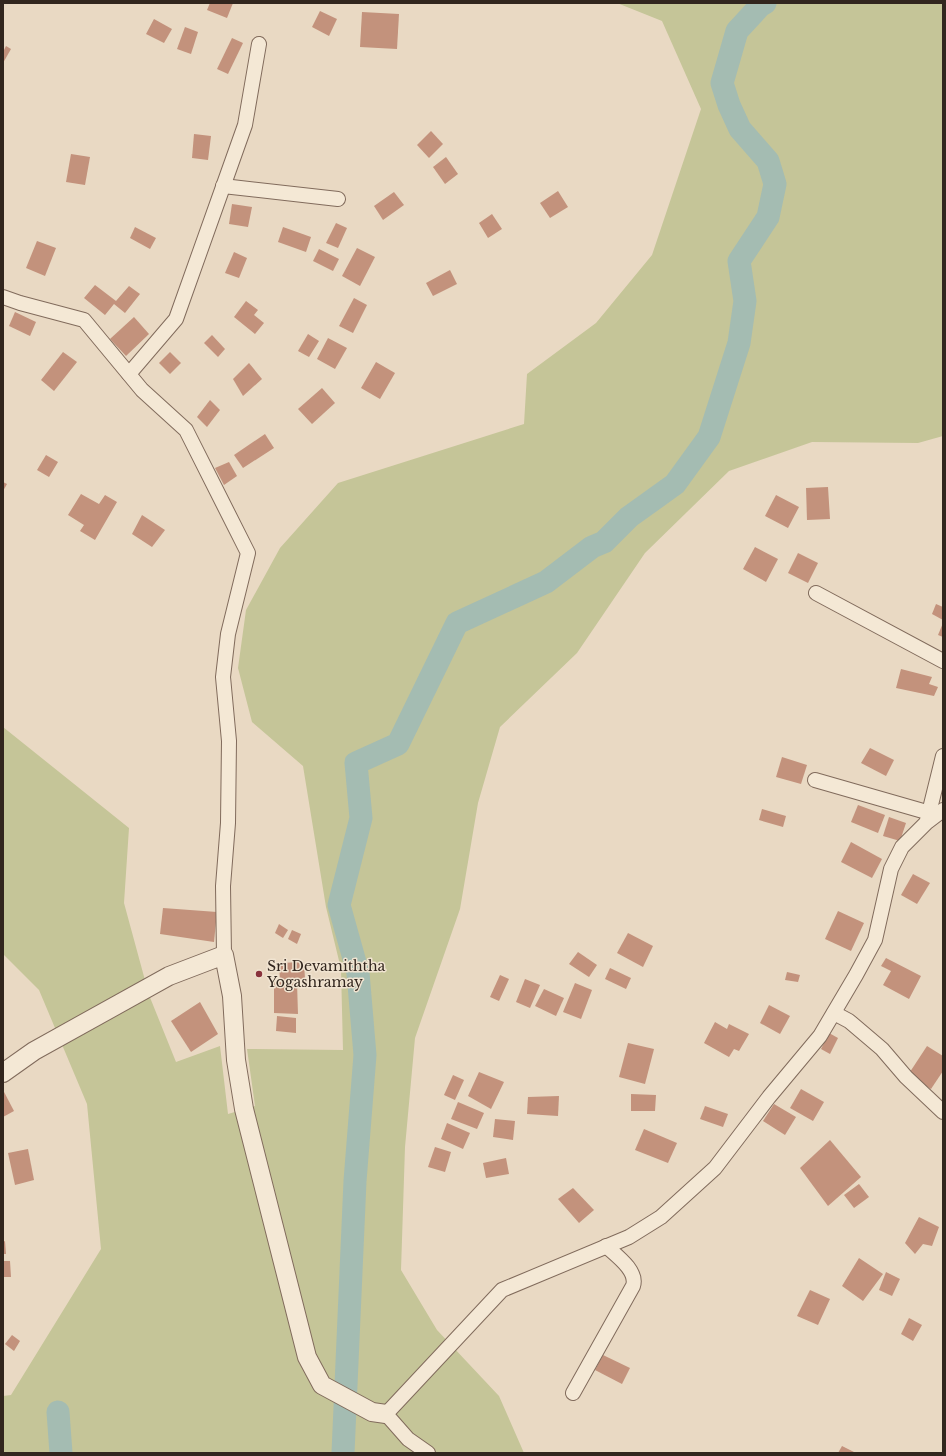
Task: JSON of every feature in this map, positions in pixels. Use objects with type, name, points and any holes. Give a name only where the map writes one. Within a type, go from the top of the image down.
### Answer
[{"type":"street","points":[[129,374],[176,319],[245,125],[259,44]]},
{"type":"street","points":[[223,186],[338,199]]},
{"type":"street","points":[[3,297],[84,320],[142,390],[186,430],[248,553],[228,634],[223,677],[229,741],[228,823],[223,886],[224,955],[232,996],[236,1060],[244,1109],[307,1357],[322,1385],[379,1413],[408,1439],[428,1453]]},
{"type":"street","points":[[816,593],[943,661]]},
{"type":"street","points":[[379,1413],[502,1290],[629,1237],[661,1217],[715,1168],[769,1097],[820,1036],[856,976],[875,940],[891,869],[902,847],[933,815],[943,756]]},
{"type":"street","points":[[815,780],[933,815]]},
{"type":"street","points":[[3,1073],[34,1051],[169,976],[224,955]]},
{"type":"street","points":[[834,1013],[849,1021],[882,1048],[906,1077],[943,1112]]},
{"type":"street","points":[[573,1393],[633,1286],[634,1281],[632,1272],[606,1246]]},
{"type":"green space","points":[[617,3],[943,3],[943,436],[918,443],[812,442],[729,471],[645,553],[577,653],[500,727],[478,803],[460,909],[415,1038],[405,1147],[401,1270],[437,1330],[499,1396],[524,1453],[3,1453],[3,1396],[11,1395],[101,1249],[87,1104],[39,990],[3,954],[3,727],[129,828],[124,903],[149,995],[176,1062],[220,1046],[228,1114],[255,1106],[247,1049],[343,1050],[341,969],[326,907],[303,766],[252,722],[238,668],[246,610],[280,548],[338,483],[524,424],[527,374],[596,323],[652,255],[701,109],[662,21]]},
{"type":"building","points":[[210,3],[233,3],[227,18],[207,10]]},
{"type":"building","points":[[320,11],[337,19],[329,36],[312,27]]},
{"type":"building","points":[[362,12],[399,14],[397,49],[360,47]]},
{"type":"building","points":[[154,19],[172,29],[164,43],[146,34]]},
{"type":"building","points":[[185,27],[198,32],[191,54],[177,49]]},
{"type":"building","points":[[232,38],[243,43],[228,74],[217,69]]},
{"type":"building","points":[[6,46],[11,49],[3,63],[3,52]]},
{"type":"building","points":[[431,131],[443,144],[429,158],[417,145]]},
{"type":"building","points":[[194,134],[211,136],[208,160],[192,158]]},
{"type":"building","points":[[71,154],[90,157],[85,185],[66,182]]},
{"type":"building","points":[[446,157],[458,174],[445,184],[433,167]]},
{"type":"building","points":[[558,191],[568,207],[550,218],[540,203]]},
{"type":"building","points":[[394,192],[404,205],[383,220],[374,206]]},
{"type":"building","points":[[232,204],[252,207],[248,227],[229,224]]},
{"type":"building","points":[[492,214],[502,229],[488,238],[479,223]]},
{"type":"building","points":[[336,223],[347,228],[338,248],[326,243]]},
{"type":"building","points":[[135,227],[156,238],[150,249],[130,238]]},
{"type":"building","points":[[283,227],[311,237],[306,252],[278,242]]},
{"type":"building","points":[[37,241],[56,248],[45,276],[26,268]]},
{"type":"building","points":[[357,248],[375,257],[360,286],[342,276]]},
{"type":"building","points":[[319,249],[339,259],[333,271],[313,261]]},
{"type":"building","points":[[234,252],[247,258],[239,278],[225,273]]},
{"type":"building","points":[[450,270],[457,284],[433,296],[426,283]]},
{"type":"building","points":[[95,285],[116,301],[129,286],[140,294],[125,313],[114,304],[105,315],[84,298]]},
{"type":"building","points":[[354,298],[367,305],[353,333],[339,326]]},
{"type":"building","points":[[246,301],[258,310],[254,315],[264,323],[255,334],[234,317]]},
{"type":"building","points":[[15,312],[36,322],[30,336],[9,326]]},
{"type":"building","points":[[134,317],[149,334],[126,356],[110,339]]},
{"type":"building","points":[[308,334],[319,341],[309,357],[298,351]]},
{"type":"building","points":[[212,335],[225,349],[218,357],[204,343]]},
{"type":"building","points":[[328,338],[347,348],[335,369],[317,359]]},
{"type":"building","points":[[63,352],[77,362],[54,391],[41,380]]},
{"type":"building","points":[[170,352],[181,363],[170,374],[159,363]]},
{"type":"building","points":[[376,362],[395,373],[380,399],[361,388]]},
{"type":"building","points":[[249,363],[262,379],[243,396],[233,379]]},
{"type":"building","points":[[322,388],[335,403],[312,424],[298,409]]},
{"type":"building","points":[[210,400],[220,410],[207,427],[197,417]]},
{"type":"building","points":[[265,434],[274,448],[243,468],[234,455]]},
{"type":"building","points":[[46,455],[58,462],[49,477],[37,470]]},
{"type":"building","points":[[229,462],[237,476],[224,485],[215,468]]},
{"type":"building","points":[[3,482],[7,484],[3,491]]},
{"type":"building","points":[[828,487],[830,519],[807,520],[806,488]]},
{"type":"building","points":[[81,494],[99,504],[105,495],[117,502],[95,540],[80,531],[84,525],[68,515]]},
{"type":"building","points":[[776,495],[799,507],[788,528],[765,516]]},
{"type":"building","points":[[142,515],[165,530],[152,547],[132,534]]},
{"type":"building","points":[[755,547],[778,559],[766,582],[743,569]]},
{"type":"building","points":[[798,553],[818,563],[808,583],[788,573]]},
{"type":"building","points":[[936,604],[943,607],[943,620],[932,614]]},
{"type":"building","points":[[943,623],[943,637],[938,635]]},
{"type":"building","points":[[901,669],[932,677],[929,684],[938,687],[934,696],[896,688]]},
{"type":"building","points":[[870,748],[894,760],[886,776],[861,763]]},
{"type":"building","points":[[782,757],[807,765],[801,784],[776,777]]},
{"type":"building","points":[[858,805],[885,815],[878,833],[851,822]]},
{"type":"building","points":[[762,809],[786,816],[783,827],[759,820]]},
{"type":"building","points":[[889,817],[906,823],[900,841],[883,836]]},
{"type":"building","points":[[851,842],[882,859],[872,878],[841,862]]},
{"type":"building","points":[[913,874],[930,883],[917,904],[901,895]]},
{"type":"building","points":[[163,908],[217,912],[214,942],[160,934]]},
{"type":"building","points":[[838,911],[864,923],[851,951],[825,939]]},
{"type":"building","points":[[279,924],[288,930],[283,938],[275,933]]},
{"type":"building","points":[[292,930],[301,934],[297,944],[288,939]]},
{"type":"building","points":[[628,933],[653,946],[643,967],[617,953]]},
{"type":"building","points":[[578,952],[597,965],[589,977],[569,964]]},
{"type":"building","points":[[886,958],[921,976],[909,999],[883,985],[891,971],[881,966]]},
{"type":"building","points":[[304,962],[305,979],[280,980],[279,963]]},
{"type":"building","points":[[610,968],[631,978],[626,989],[605,979]]},
{"type":"building","points":[[787,972],[800,975],[798,982],[785,980]]},
{"type":"building","points":[[500,975],[509,979],[499,1001],[490,997]]},
{"type":"building","points":[[525,979],[540,985],[530,1008],[516,1002]]},
{"type":"building","points":[[274,982],[297,983],[298,1014],[274,1013]]},
{"type":"building","points":[[575,983],[592,990],[581,1019],[563,1012]]},
{"type":"building","points":[[544,989],[564,998],[556,1016],[535,1006]]},
{"type":"building","points":[[200,1002],[218,1034],[191,1052],[171,1021]]},
{"type":"building","points":[[769,1005],[790,1016],[780,1034],[760,1023]]},
{"type":"building","points":[[277,1016],[296,1018],[296,1033],[276,1031]]},
{"type":"building","points":[[715,1022],[727,1029],[729,1024],[749,1034],[739,1051],[734,1049],[729,1057],[704,1043]]},
{"type":"building","points":[[829,1033],[838,1038],[830,1054],[821,1049]]},
{"type":"building","points":[[628,1043],[654,1049],[645,1084],[619,1077]]},
{"type":"building","points":[[927,1046],[943,1056],[943,1071],[931,1089],[908,1075]]},
{"type":"building","points":[[479,1072],[504,1082],[491,1109],[468,1096]]},
{"type":"building","points":[[453,1075],[464,1080],[455,1100],[444,1095]]},
{"type":"building","points":[[801,1089],[824,1102],[813,1121],[790,1108]]},
{"type":"building","points":[[3,1090],[14,1111],[3,1117]]},
{"type":"building","points":[[631,1094],[656,1095],[655,1111],[631,1111]]},
{"type":"building","points":[[559,1096],[558,1116],[527,1114],[528,1097]]},
{"type":"building","points":[[458,1102],[484,1113],[477,1129],[451,1119]]},
{"type":"building","points":[[774,1104],[796,1117],[785,1135],[763,1121]]},
{"type":"building","points":[[705,1106],[728,1114],[723,1127],[700,1119]]},
{"type":"building","points":[[495,1119],[515,1121],[513,1140],[493,1137]]},
{"type":"building","points":[[447,1123],[470,1133],[463,1149],[441,1139]]},
{"type":"building","points":[[644,1129],[677,1143],[668,1163],[635,1150]]},
{"type":"building","points":[[830,1140],[861,1177],[828,1206],[800,1168]]},
{"type":"building","points":[[435,1147],[451,1152],[445,1172],[428,1167]]},
{"type":"building","points":[[28,1149],[34,1180],[15,1185],[8,1153]]},
{"type":"building","points":[[506,1158],[509,1174],[486,1178],[483,1163]]},
{"type":"building","points":[[859,1184],[869,1197],[854,1208],[844,1195]]},
{"type":"building","points":[[573,1188],[594,1210],[579,1223],[558,1199]]},
{"type":"building","points":[[919,1217],[939,1227],[932,1246],[923,1244],[915,1254],[905,1243]]},
{"type":"building","points":[[5,1241],[6,1254],[3,1254],[3,1242]]},
{"type":"building","points":[[859,1258],[883,1274],[863,1301],[842,1286]]},
{"type":"building","points":[[3,1261],[10,1261],[11,1277],[3,1277]]},
{"type":"building","points":[[886,1272],[900,1279],[892,1296],[879,1290]]},
{"type":"building","points":[[810,1290],[830,1299],[818,1325],[797,1316]]},
{"type":"building","points":[[909,1318],[922,1325],[913,1341],[901,1334]]},
{"type":"building","points":[[12,1335],[20,1341],[14,1351],[5,1344]]},
{"type":"building","points":[[603,1355],[630,1368],[622,1384],[595,1370]]},
{"type":"building","points":[[842,1446],[856,1453],[838,1453]]},
{"type":"waterway","points":[[343,1453],[355,1181],[365,1055],[358,973],[339,905],[361,818],[356,763],[398,744],[457,623],[546,582],[592,547],[604,542],[629,517],[675,484],[709,437],[739,343],[745,301],[739,261],[768,217],[775,184],[768,161],[740,129],[729,105],[722,83],[737,31],[760,6],[765,3]]},
{"type":"waterway","points":[[58,1412],[61,1453]]},
{"type":"place","name":"Sri Devamiththa Yogashramay","points":[[259,974]]}]
